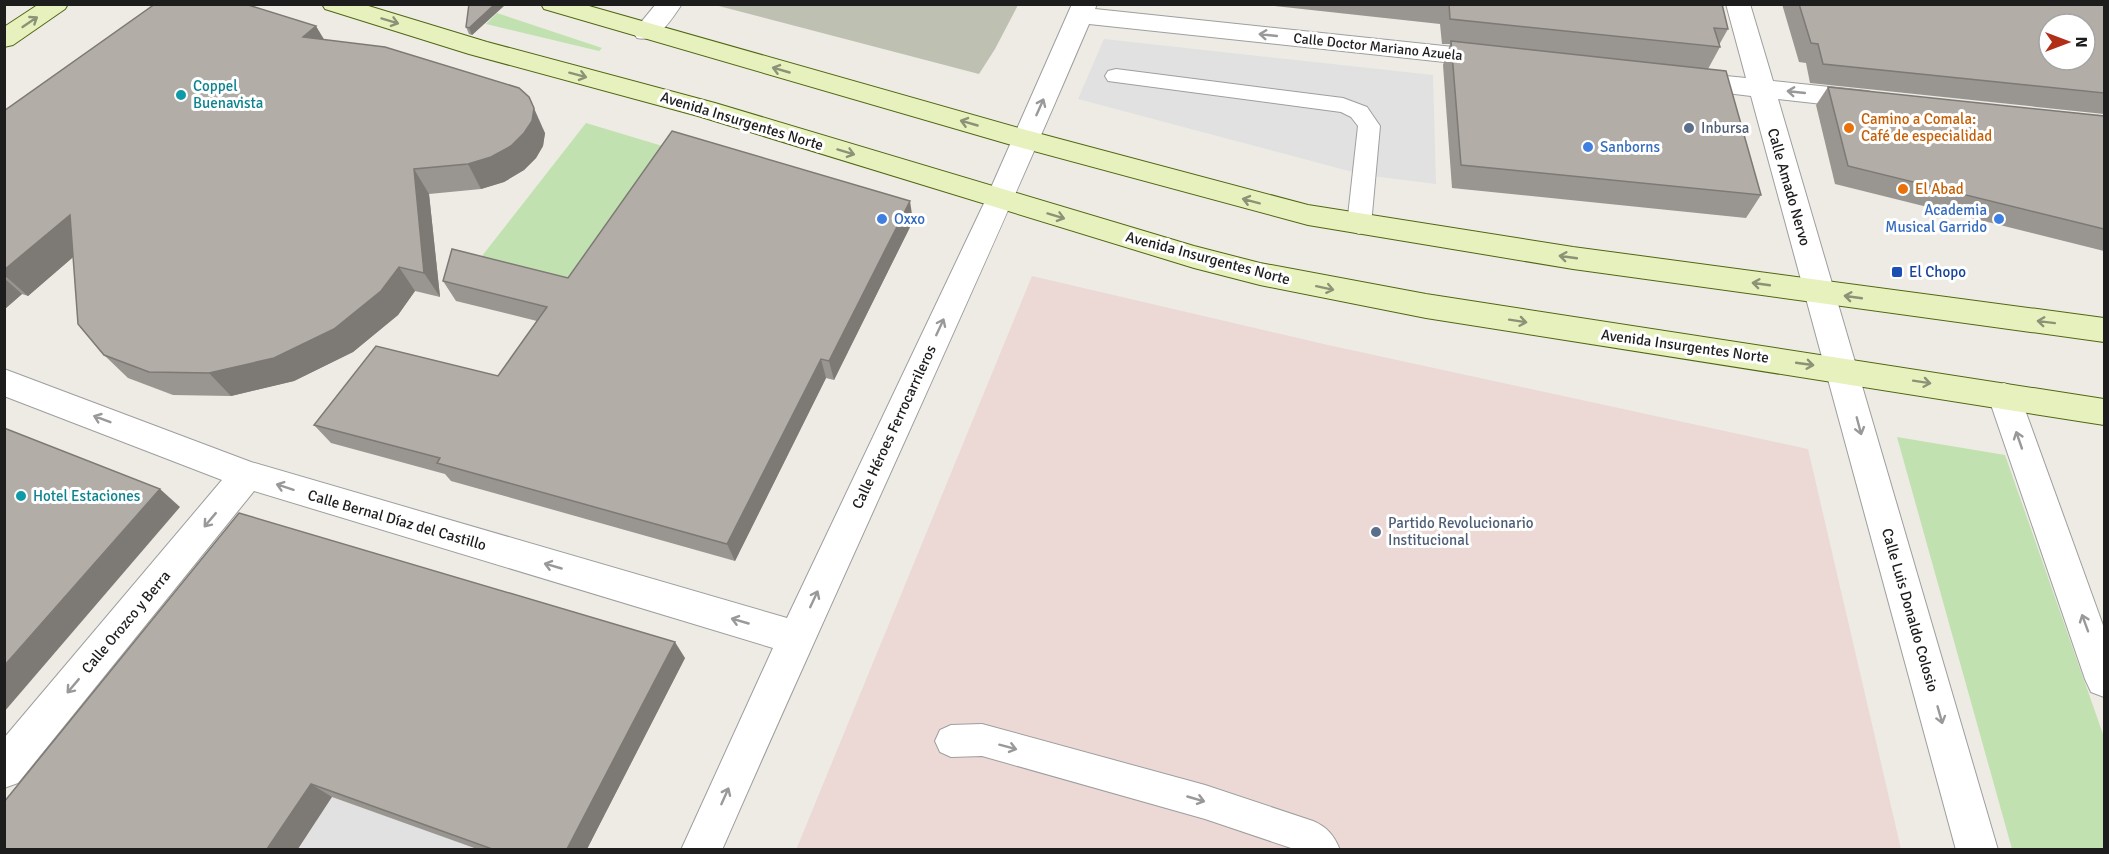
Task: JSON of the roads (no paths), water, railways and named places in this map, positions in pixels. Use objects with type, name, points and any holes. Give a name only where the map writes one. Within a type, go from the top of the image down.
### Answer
[{"type":"main road","points":[[4,39],[56,4]]},
{"type":"main road","name":"Avenida Insurgentes Norte","points":[[334,4],[478,48],[706,109],[1194,257],[1343,291],[1548,326],[2104,412]]},
{"type":"main road","points":[[553,4],[1025,139],[1255,202],[1359,225],[1573,258],[2104,330]]},
{"type":"street","points":[[646,32],[670,4]]},
{"type":"street","name":"Calle Amado Nervo","points":[[1738,4],[1843,370]]},
{"type":"street","name":"Calle Héroes Ferrocarrileros","points":[[701,849],[796,638],[1000,199],[1083,10]]},
{"type":"street","name":"Calle Doctor Mariano Azuela","points":[[1083,10],[1514,62]]},
{"type":"street","points":[[1667,78],[1891,102]]},
{"type":"street","name":"Calle Luis Donaldo Colosio","points":[[1843,370],[1977,849]]},
{"type":"street","name":"Calle Bernal Díaz del Castillo","points":[[4,381],[248,475],[796,638]]},
{"type":"street","points":[[2004,396],[2104,679]]},
{"type":"street","name":"Calle Orozco y Berra","points":[[4,769],[248,475]]},
{"type":"lane","points":[[1116,76],[1343,105],[1356,109],[1366,117],[1369,126],[1359,225]]},
{"type":"lane","points":[[951,741],[982,740],[1205,802],[1313,838],[1323,849]]},
{"type":"place","name":"Coppel Buenavista","points":[[181,95]]},
{"type":"place","name":"Inbursa","points":[[1689,128]]},
{"type":"place","name":"Camino a Comala: Café de especialidad","points":[[1849,128]]},
{"type":"place","name":"Sanborns","points":[[1588,147]]},
{"type":"place","name":"El Abad","points":[[1903,189]]},
{"type":"place","name":"Oxxo","points":[[882,219]]},
{"type":"place","name":"Academia Musical Garrido","points":[[1999,219]]},
{"type":"place","name":"El Chopo","points":[[1897,272]]},
{"type":"place","name":"Hotel Estaciones","points":[[21,496]]},
{"type":"place","name":"Partido Revolucionario Institucional","points":[[1376,532]]}]
